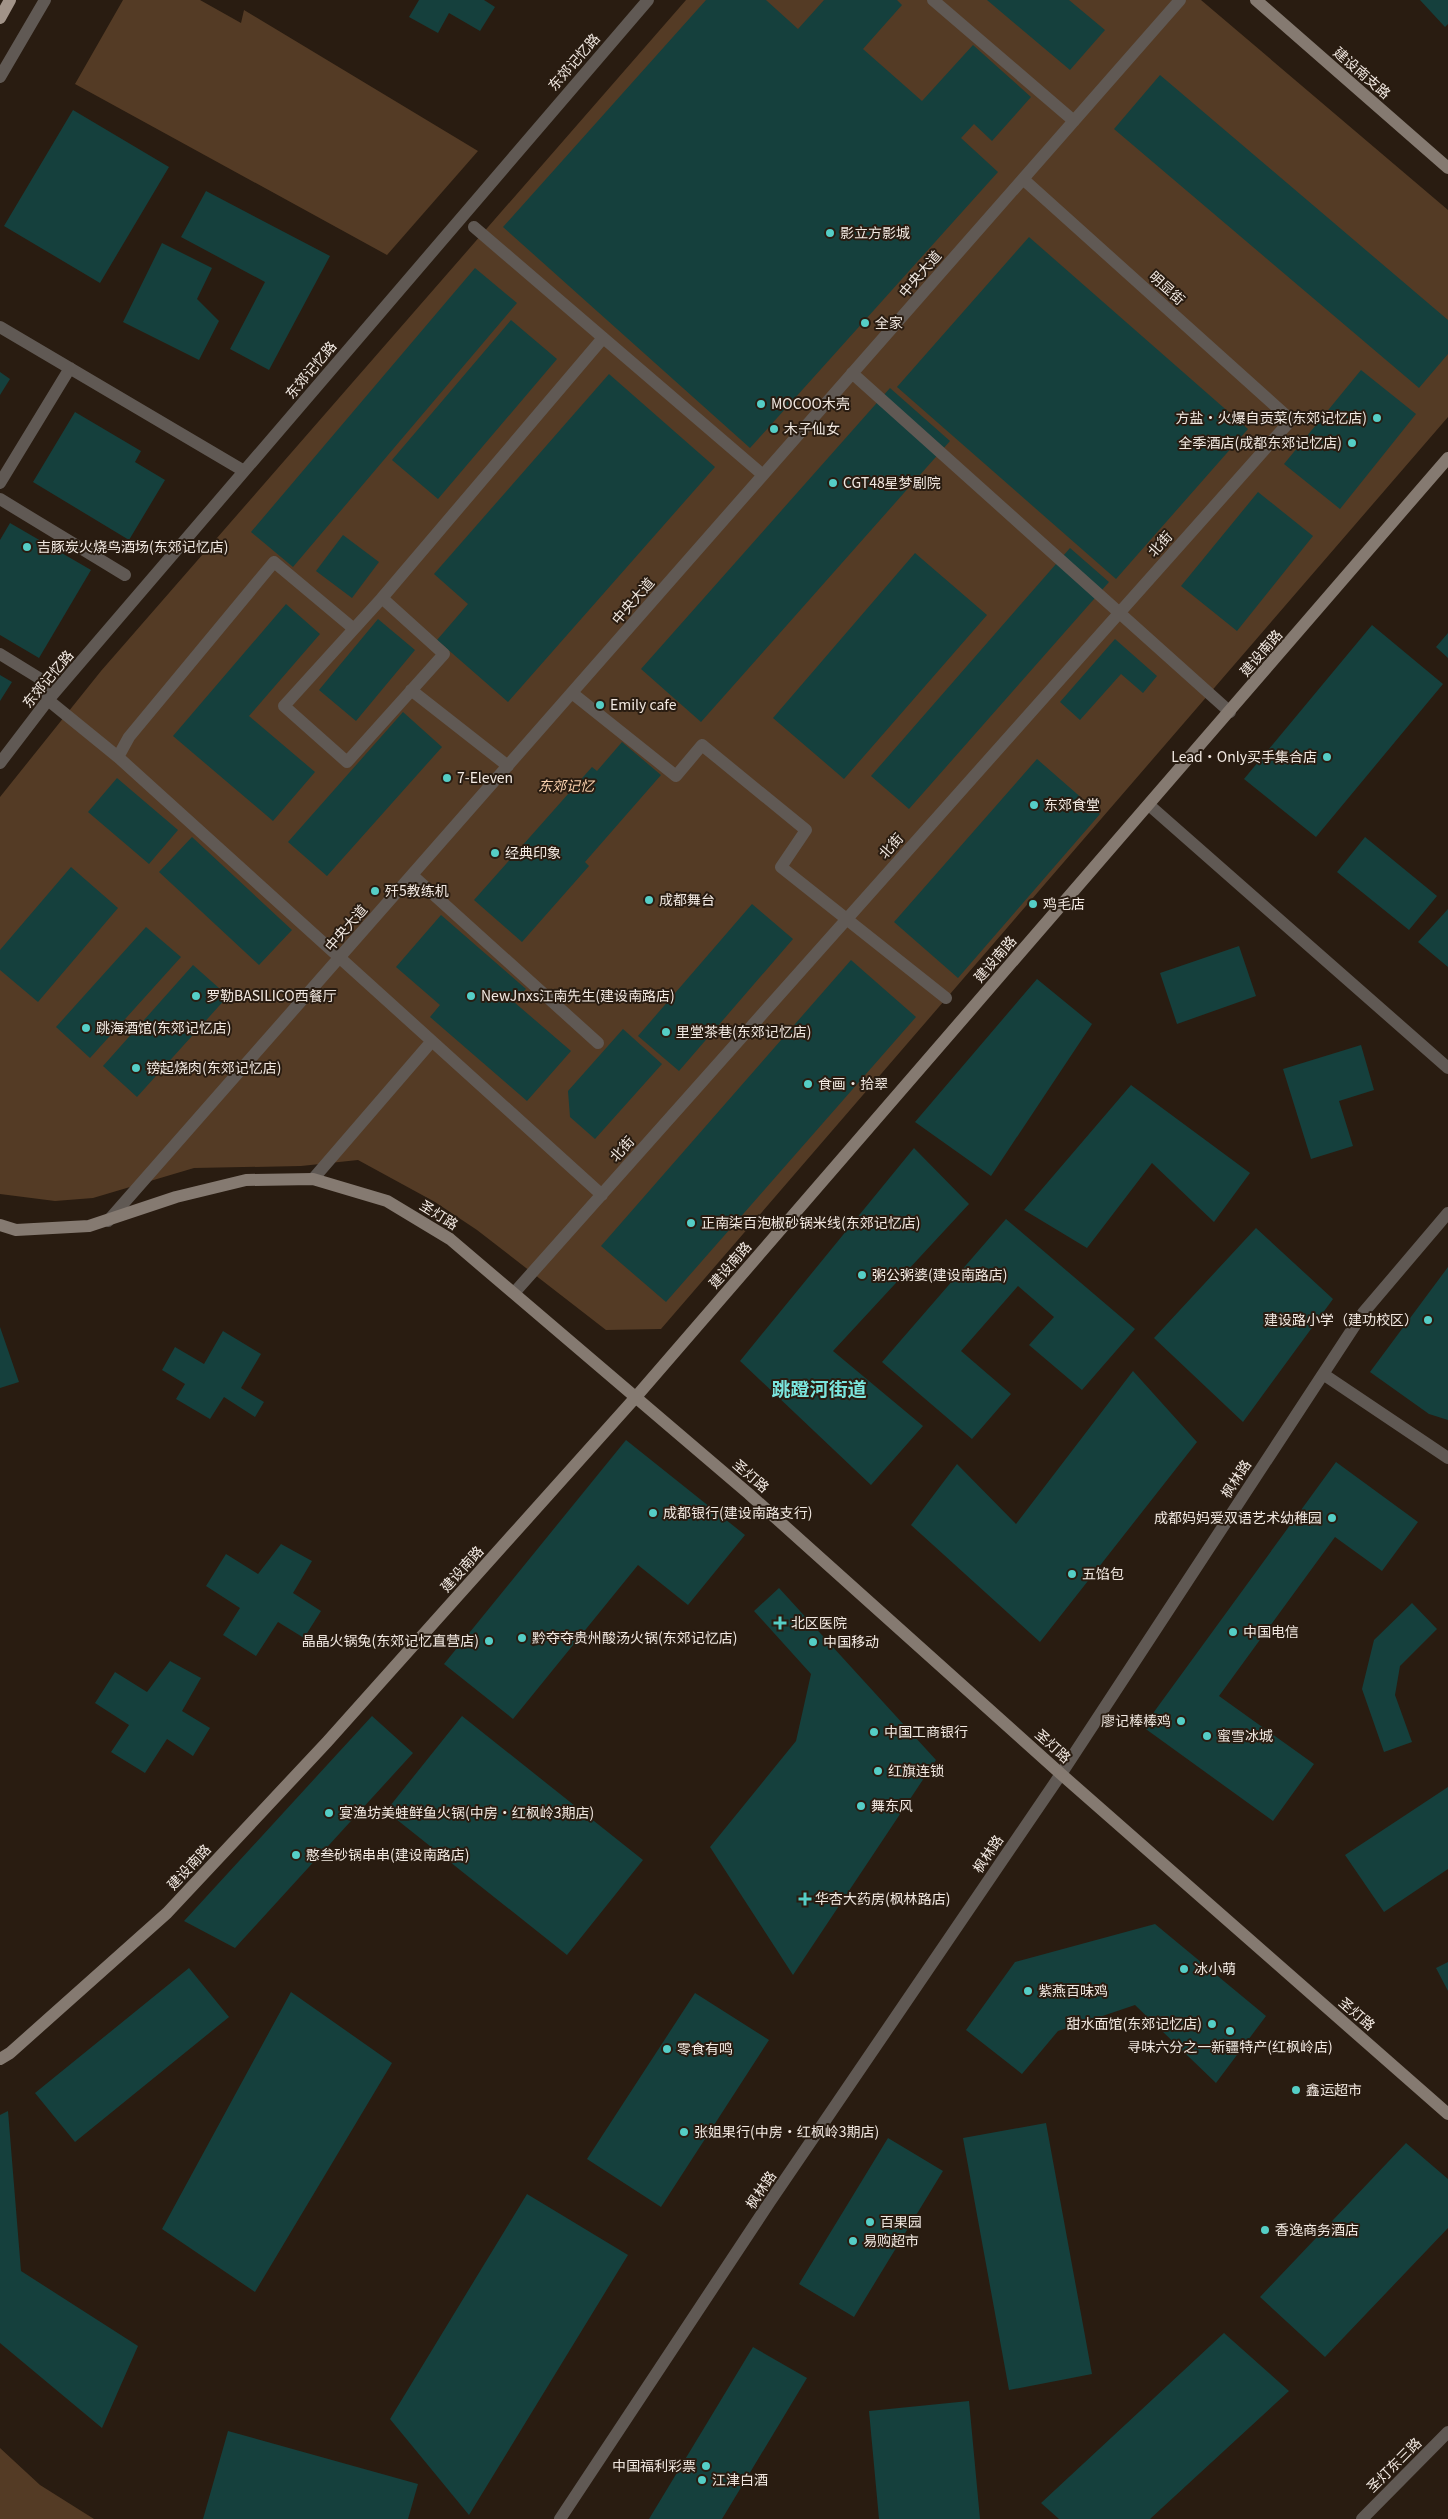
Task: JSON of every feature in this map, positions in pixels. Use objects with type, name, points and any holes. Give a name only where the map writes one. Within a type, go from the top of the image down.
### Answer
[{"type":"main road","points":[[0,18],[10,0]]},
{"type":"street","points":[[0,77],[45,0]]},
{"type":"street","name":"东郊记忆路","points":[[0,763],[48,700],[648,0]]},
{"type":"street","points":[[932,0],[1074,122]]},
{"type":"street","name":"中央大道","points":[[108,1221],[1180,0]]},
{"type":"street","name":"建设南支路","points":[[1256,0],[1448,168]]},
{"type":"street","name":"明显街","points":[[1023,179],[1291,420]]},
{"type":"street","points":[[474,227],[763,475]]},
{"type":"street","points":[[0,327],[244,471]]},
{"type":"street","points":[[382,598],[444,654],[346,762],[284,706],[382,598],[603,338]]},
{"type":"street","points":[[0,483],[70,368]]},
{"type":"street","points":[[852,373],[1121,612],[1230,712]]},
{"type":"street","name":"北街","points":[[514,1293],[1291,420]]},
{"type":"street","name":"建设南路","points":[[0,2059],[167,1913],[327,1742],[635,1398],[1448,458]]},
{"type":"street","points":[[0,499],[126,575]]},
{"type":"street","points":[[118,757],[129,737],[274,562],[354,629]]},
{"type":"street","points":[[0,654],[39,678],[48,700],[118,757],[602,1195]]},
{"type":"street","points":[[412,690],[508,766]]},
{"type":"street","points":[[572,693],[676,776],[702,746],[806,830],[781,867],[848,918],[946,998]]},
{"type":"street","points":[[1149,805],[1448,1068]]},
{"type":"street","points":[[412,875],[598,1043]]},
{"type":"street","points":[[313,1179],[432,1041]]},
{"type":"street","name":"圣灯路","points":[[0,1225],[16,1230],[89,1226],[176,1197],[246,1180],[313,1179],[387,1202],[450,1239],[749,1494],[1061,1774],[1448,2114]]},
{"type":"street","name":"枫林路","points":[[560,2519],[769,2204],[1061,1774],[1363,1313],[1448,1213]]},
{"type":"street","points":[[1323,1374],[1448,1458]]},
{"type":"street","name":"圣灯东三路","points":[[1362,2519],[1448,2432]]},
{"type":"green space","points":[[123,0],[200,0],[241,23],[244,10],[478,151],[387,255],[75,84]]},
{"type":"green space","name":"东郊记忆","points":[[686,0],[1201,0],[1448,210],[1448,417],[661,1329],[606,1330],[477,1230],[435,1202],[358,1160],[301,1166],[194,1168],[93,1198],[55,1201],[0,1194],[0,797],[101,671]]},
{"type":"green space","points":[[0,2448],[40,2485],[94,2519],[0,2519]]},
{"type":"building","points":[[419,0],[484,0],[495,7],[480,31],[449,13],[438,33],[409,17]]},
{"type":"building","points":[[706,0],[766,0],[798,29],[824,0],[897,0],[902,5],[863,49],[922,101],[973,45],[1031,97],[992,141],[974,124],[961,138],[998,172],[750,448],[503,227]]},
{"type":"building","points":[[987,0],[1069,0],[1105,30],[1070,70]]},
{"type":"building","points":[[1420,0],[1448,0],[1448,24],[1445,27]]},
{"type":"building","points":[[1160,75],[1448,320],[1448,354],[1419,388],[1114,129]]},
{"type":"building","points":[[73,110],[169,167],[100,283],[4,226]]},
{"type":"building","points":[[206,191],[330,256],[269,370],[230,349],[265,282],[181,237]]},
{"type":"building","points":[[1029,237],[1248,429],[1116,579],[897,387]]},
{"type":"building","points":[[162,243],[212,268],[197,299],[219,321],[199,360],[123,322]]},
{"type":"building","points":[[475,268],[517,303],[293,567],[251,532]]},
{"type":"building","points":[[511,320],[557,359],[438,499],[392,460]]},
{"type":"building","points":[[1361,370],[1416,414],[1340,509],[1284,464]]},
{"type":"building","points":[[0,372],[10,379],[0,395]]},
{"type":"building","points":[[609,374],[715,467],[508,702],[437,640],[468,604],[434,574]]},
{"type":"building","points":[[890,388],[950,441],[701,722],[641,669]]},
{"type":"building","points":[[75,412],[141,451],[135,462],[165,480],[129,540],[33,482]]},
{"type":"building","points":[[1258,492],[1313,536],[1237,631],[1181,586]]},
{"type":"building","points":[[10,523],[91,570],[39,658],[0,635],[0,540]]},
{"type":"building","points":[[343,535],[379,562],[352,598],[316,571]]},
{"type":"building","points":[[1070,548],[1109,582],[909,809],[871,776]]},
{"type":"building","points":[[915,553],[987,615],[844,779],[773,718]]},
{"type":"building","points":[[286,604],[320,634],[249,716],[315,772],[273,821],[173,736]]},
{"type":"building","points":[[378,619],[415,650],[356,721],[319,690]]},
{"type":"building","points":[[1372,625],[1443,684],[1316,837],[1244,779]]},
{"type":"building","points":[[1448,633],[1448,658],[1436,647]]},
{"type":"building","points":[[1115,639],[1157,676],[1143,693],[1121,674],[1080,720],[1060,702]]},
{"type":"building","points":[[0,675],[12,682],[0,701]]},
{"type":"building","points":[[403,712],[442,747],[327,876],[288,842]]},
{"type":"building","points":[[622,742],[661,775],[585,862],[589,866],[522,942],[474,900],[592,767],[597,771]]},
{"type":"building","points":[[1037,759],[1100,814],[958,978],[894,922]]},
{"type":"building","points":[[117,778],[178,830],[149,864],[88,812]]},
{"type":"building","points":[[192,837],[292,930],[259,965],[159,872]]},
{"type":"building","points":[[1365,837],[1437,896],[1409,930],[1337,872]]},
{"type":"building","points":[[71,867],[118,908],[38,1002],[0,970],[0,950]]},
{"type":"building","points":[[752,904],[793,939],[679,1071],[638,1036]]},
{"type":"building","points":[[1448,909],[1448,967],[1418,942]]},
{"type":"building","points":[[441,915],[526,989],[514,1002],[571,1051],[527,1101],[430,1017],[440,1005],[396,967]]},
{"type":"building","points":[[146,927],[181,957],[90,1058],[56,1027]]},
{"type":"building","points":[[1239,946],[1256,996],[1177,1024],[1160,973]]},
{"type":"building","points":[[851,960],[916,1017],[666,1302],[601,1246]]},
{"type":"building","points":[[193,965],[228,996],[137,1097],[103,1066]]},
{"type":"building","points":[[1037,979],[1092,1024],[991,1176],[915,1122]]},
{"type":"building","points":[[623,1029],[662,1064],[595,1139],[570,1117],[568,1091]]},
{"type":"building","points":[[1361,1045],[1374,1090],[1339,1101],[1353,1146],[1311,1159],[1283,1069]]},
{"type":"building","points":[[1131,1085],[1250,1173],[1214,1222],[1152,1163],[1087,1248],[1024,1210]]},
{"type":"building","points":[[914,1148],[969,1204],[833,1351],[923,1426],[871,1485],[740,1361]]},
{"type":"building","points":[[1006,1219],[1135,1329],[1082,1390],[1029,1345],[1054,1317],[1018,1286],[961,1351],[1011,1394],[972,1439],[882,1362]]},
{"type":"building","points":[[1256,1228],[1333,1299],[1243,1422],[1154,1338]]},
{"type":"building","name":"建设路小学（建功校区）","points":[[1448,1267],[1448,1420],[1429,1414],[1370,1372]]},
{"type":"building","points":[[0,1327],[19,1382],[0,1388]]},
{"type":"building","points":[[223,1331],[261,1354],[241,1388],[264,1402],[255,1417],[224,1397],[210,1419],[176,1399],[185,1384],[162,1370],[175,1347],[204,1364]]},
{"type":"building","points":[[1133,1371],[1197,1442],[1040,1642],[911,1525],[957,1464],[1016,1524]]},
{"type":"building","points":[[626,1440],[745,1535],[688,1605],[638,1565],[513,1719],[444,1664]]},
{"type":"building","points":[[1336,1462],[1418,1522],[1382,1571],[1335,1537],[1219,1696],[1314,1764],[1273,1821],[1143,1727]]},
{"type":"building","points":[[281,1544],[312,1561],[293,1593],[321,1611],[304,1638],[278,1622],[256,1656],[223,1635],[240,1608],[206,1586],[226,1554],[258,1574]]},
{"type":"building","points":[[779,1588],[936,1760],[793,1975],[710,1847],[796,1741],[811,1674],[754,1611]]},
{"type":"building","points":[[1412,1603],[1437,1629],[1400,1666],[1395,1695],[1412,1742],[1384,1752],[1362,1689],[1374,1640]]},
{"type":"building","points":[[170,1661],[201,1678],[182,1711],[210,1728],[193,1756],[167,1739],[145,1773],[111,1752],[129,1725],[95,1703],[115,1672],[147,1692]]},
{"type":"building","points":[[372,1716],[413,1753],[235,1948],[184,1921]]},
{"type":"building","points":[[462,1716],[643,1860],[567,1955],[386,1811]]},
{"type":"building","points":[[1448,1787],[1448,1869],[1384,1912],[1345,1855]]},
{"type":"building","points":[[1155,1924],[1266,2016],[1216,2083],[1135,2005],[1058,2031],[1022,2074],[966,2030],[1015,1962]]},
{"type":"building","points":[[1448,1962],[1448,1991],[1436,1968]]},
{"type":"building","points":[[189,1968],[229,2017],[75,2142],[35,2093]]},
{"type":"building","points":[[291,1992],[392,2063],[255,2292],[162,2229]]},
{"type":"building","points":[[695,1993],[769,2040],[661,2207],[587,2159]]},
{"type":"building","points":[[8,2111],[21,2271],[138,2346],[102,2428],[0,2343],[0,2115]]},
{"type":"building","points":[[1046,2123],[1092,2374],[1009,2390],[963,2138]]},
{"type":"building","points":[[888,2138],[943,2171],[854,2317],[799,2284]]},
{"type":"building","points":[[1406,2143],[1448,2179],[1448,2228],[1325,2357],[1260,2297]]},
{"type":"building","points":[[527,2194],[628,2255],[469,2515],[390,2419]]},
{"type":"building","points":[[1224,2333],[1289,2391],[1150,2519],[1059,2519],[1041,2503]]},
{"type":"building","points":[[753,2347],[807,2378],[722,2519],[649,2519]]},
{"type":"building","points":[[969,2401],[980,2519],[879,2519],[869,2411]]},
{"type":"building","points":[[228,2431],[418,2484],[408,2519],[203,2519]]},
{"type":"place","name":"影立方影城","points":[[830,233]]},
{"type":"place","name":"全家","points":[[865,323]]},
{"type":"place","name":"MOCOO木壳","points":[[761,404]]},
{"type":"place","name":"方盐·火爆自贡菜(东郊记忆店)","points":[[1377,418]]},
{"type":"place","name":"木子仙女","points":[[774,429]]},
{"type":"place","name":"全季酒店(成都东郊记忆店)","points":[[1352,443]]},
{"type":"place","name":"CGT48星梦剧院","points":[[833,483]]},
{"type":"place","name":"吉豚炭火烧鸟酒场(东郊记忆店)","points":[[27,547]]},
{"type":"place","name":"Emily cafe","points":[[600,705]]},
{"type":"place","name":"Lead·Only买手集合店","points":[[1327,757]]},
{"type":"place","name":"7-Eleven","points":[[447,778]]},
{"type":"place","name":"东郊食堂","points":[[1034,805]]},
{"type":"place","name":"经典印象","points":[[495,853]]},
{"type":"place","name":"歼5教练机","points":[[375,891]]},
{"type":"place","name":"成都舞台","points":[[649,900]]},
{"type":"place","name":"鸡毛店","points":[[1033,904]]},
{"type":"place","name":"罗勒BASILICO西餐厅","points":[[196,996]]},
{"type":"place","name":"NewJnxs江南先生(建设南路店)","points":[[471,996]]},
{"type":"place","name":"跳海酒馆(东郊记忆店)","points":[[86,1028]]},
{"type":"place","name":"里堂茶巷(东郊记忆店)","points":[[666,1032]]},
{"type":"place","name":"镑起烧肉(东郊记忆店)","points":[[136,1068]]},
{"type":"place","name":"食画·拾翠","points":[[808,1084]]},
{"type":"place","name":"正南柒百泡椒砂锅米线(东郊记忆店)","points":[[691,1223]]},
{"type":"place","name":"粥公粥婆(建设南路店)","points":[[862,1275]]},
{"type":"place","name":"建设路小学（建功校区）","points":[[1428,1320]]},
{"type":"place","name":"成都银行(建设南路支行)","points":[[653,1513]]},
{"type":"place","name":"成都妈妈爱双语艺术幼稚园","points":[[1332,1518]]},
{"type":"place","name":"五馅包","points":[[1072,1574]]},
{"type":"place","name":"北区医院","points":[[780,1623]]},
{"type":"place","name":"中国电信","points":[[1233,1632]]},
{"type":"place","name":"黔夺夺贵州酸汤火锅(东郊记忆店)","points":[[522,1638]]},
{"type":"place","name":"晶晶火锅兔(东郊记忆直营店)","points":[[489,1641]]},
{"type":"place","name":"中国移动","points":[[813,1642]]},
{"type":"place","name":"廖记棒棒鸡","points":[[1181,1721]]},
{"type":"place","name":"中国工商银行","points":[[874,1732]]},
{"type":"place","name":"蜜雪冰城","points":[[1207,1736]]},
{"type":"place","name":"红旗连锁","points":[[878,1771]]},
{"type":"place","name":"舞东风","points":[[861,1806]]},
{"type":"place","name":"宴渔坊美蛙鲜鱼火锅(中房·红枫岭3期店)","points":[[329,1813]]},
{"type":"place","name":"憨叁砂锅串串(建设南路店)","points":[[296,1855]]},
{"type":"place","name":"华杏大药房(枫林路店)","points":[[805,1899]]},
{"type":"place","name":"冰小萌","points":[[1184,1969]]},
{"type":"place","name":"紫燕百味鸡","points":[[1028,1991]]},
{"type":"place","name":"甜水面馆(东郊记忆店)","points":[[1212,2024]]},
{"type":"place","name":"寻味六分之一新疆特产(红枫岭店)","points":[[1230,2031]]},
{"type":"place","name":"零食有鸣","points":[[667,2049]]},
{"type":"place","name":"鑫运超市","points":[[1296,2090]]},
{"type":"place","name":"张姐果行(中房·红枫岭3期店)","points":[[684,2132]]},
{"type":"place","name":"百果园","points":[[870,2222]]},
{"type":"place","name":"香逸商务酒店","points":[[1265,2230]]},
{"type":"place","name":"易购超市","points":[[853,2241]]},
{"type":"place","name":"中国福利彩票","points":[[706,2466]]},
{"type":"place","name":"江津白酒","points":[[702,2480]]},
{"type":"district","name":"跳蹬河街道","points":[[819,1389]]}]
